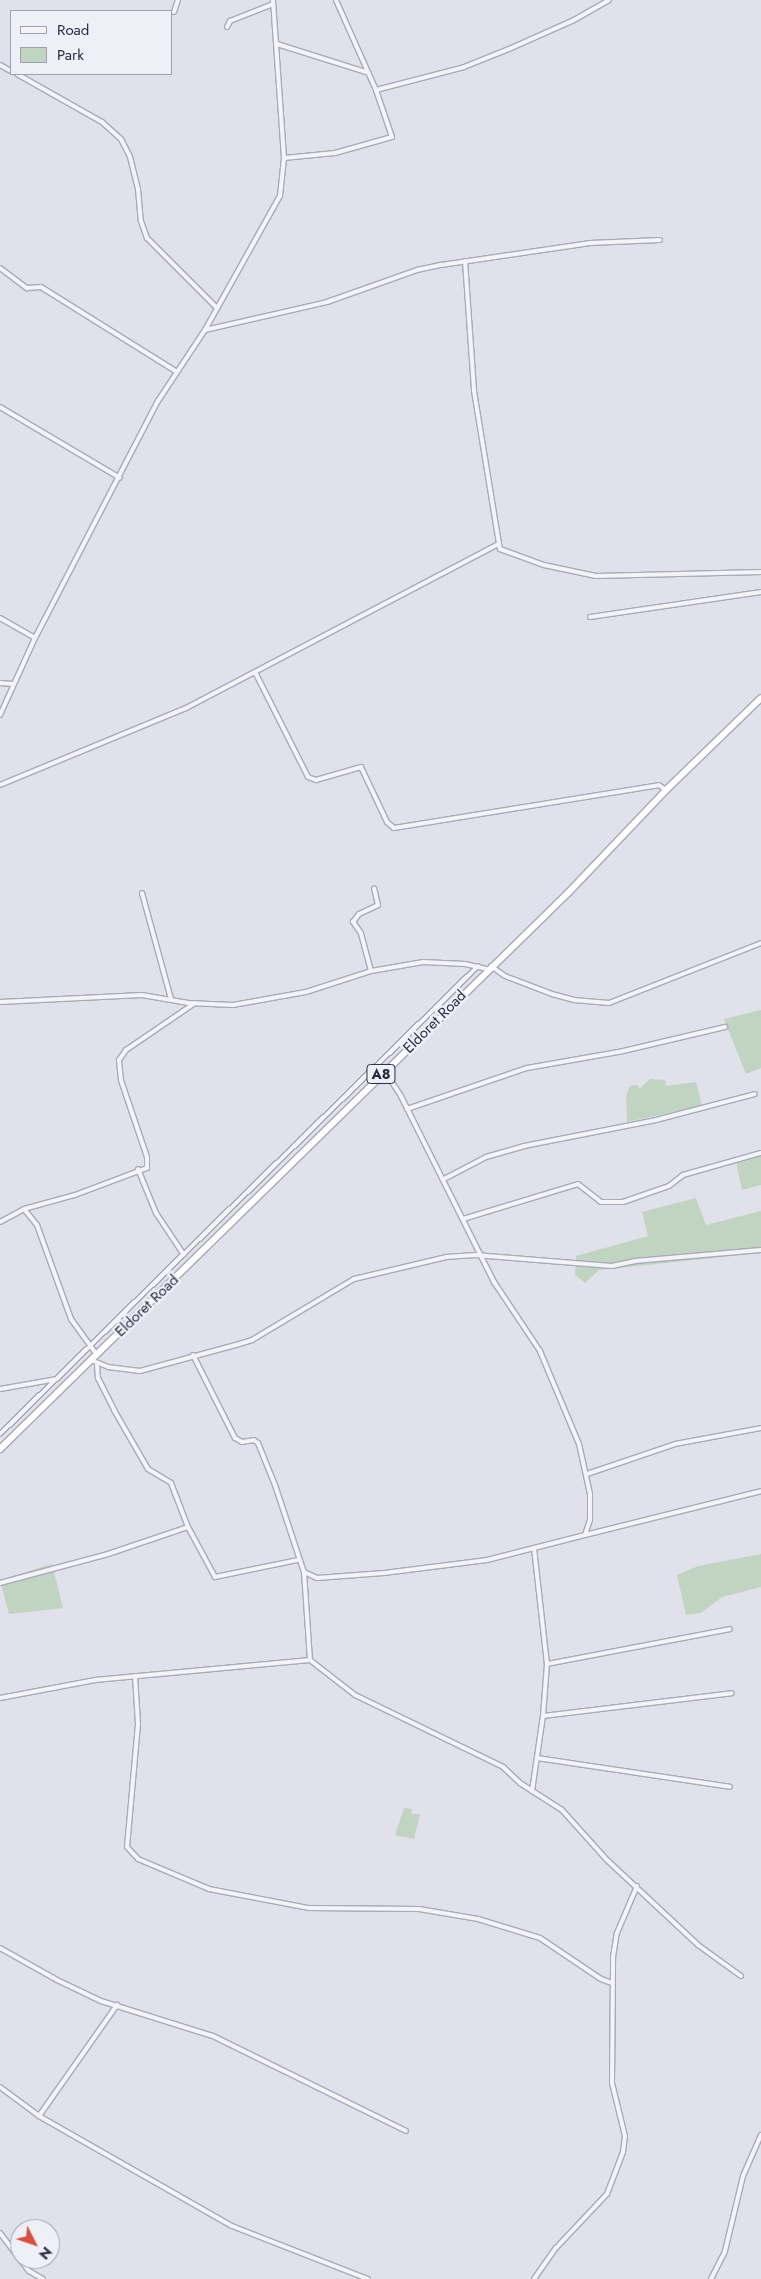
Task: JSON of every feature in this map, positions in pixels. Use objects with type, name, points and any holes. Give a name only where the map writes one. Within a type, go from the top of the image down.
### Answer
[{"type":"highway","name":"Eldoret Road","points":[[0,1449],[489,968],[569,892],[666,790],[761,698]]},
{"type":"street","points":[[174,12],[178,0]]},
{"type":"street","points":[[284,158],[335,153],[392,137],[376,90],[336,0]]},
{"type":"street","points":[[376,90],[464,66],[510,49],[574,20],[609,0]]},
{"type":"street","points":[[0,715],[35,638],[120,478],[158,400],[218,308],[276,205],[283,184],[284,158],[273,2],[230,21],[227,27]]},
{"type":"street","points":[[277,44],[369,73]]},
{"type":"street","points":[[19,75],[102,122],[121,139],[130,157],[138,189],[141,221],[147,238],[218,308]]},
{"type":"street","points":[[205,330],[328,302],[416,270],[465,260],[590,243],[660,240]]},
{"type":"street","points":[[465,260],[474,391],[498,544],[502,551],[596,576],[761,572]]},
{"type":"street","points":[[0,268],[27,288],[41,287],[177,372]]},
{"type":"street","points":[[0,407],[120,478]]},
{"type":"street","points":[[0,785],[186,708],[256,674],[498,544]]},
{"type":"street","points":[[590,617],[761,592]]},
{"type":"street","points":[[0,618],[35,638]]},
{"type":"street","points":[[256,674],[308,778],[316,780],[361,767],[391,827],[456,820],[659,785],[666,790]]},
{"type":"street","points":[[0,683],[14,684]]},
{"type":"street","points":[[371,971],[361,933],[353,922],[358,914],[378,905],[374,888]]},
{"type":"street","points":[[142,893],[171,999]]},
{"type":"street","points":[[0,1002],[9,999],[96,999],[142,995],[196,1003],[245,1003],[329,986],[371,971],[434,961],[489,968],[552,994],[574,1000],[609,1003],[761,943]]},
{"type":"street","points":[[0,1434],[478,966]]},
{"type":"street","points":[[0,1222],[24,1209],[75,1195],[138,1169],[146,1169],[148,1161],[122,1080],[119,1060],[126,1050],[196,1003]]},
{"type":"street","points":[[407,1109],[527,1068],[623,1051],[725,1027]]},
{"type":"street","points":[[385,1071],[444,1179],[494,1282],[540,1351],[572,1425],[586,1474],[591,1507],[586,1534]]},
{"type":"street","points":[[444,1179],[486,1157],[524,1146],[656,1120],[755,1094]]},
{"type":"street","points":[[463,1219],[578,1184],[585,1187],[601,1202],[622,1202],[669,1186],[682,1175],[761,1153]]},
{"type":"street","points":[[138,1169],[162,1224],[184,1255]]},
{"type":"street","points":[[24,1209],[40,1232],[60,1295],[89,1347],[97,1355]]},
{"type":"street","points":[[91,1360],[97,1365],[140,1370],[252,1340],[366,1275],[446,1257],[481,1256],[612,1266],[634,1261],[761,1250]]},
{"type":"street","points":[[193,1355],[235,1438],[242,1442],[254,1440],[258,1443],[285,1511],[298,1560],[304,1572],[310,1660]]},
{"type":"street","points":[[97,1365],[98,1378],[148,1469],[171,1483],[188,1527],[215,1577],[298,1560]]},
{"type":"street","points":[[0,1388],[56,1379]]},
{"type":"street","points":[[586,1474],[675,1444],[761,1428]]},
{"type":"street","points":[[304,1572],[317,1578],[416,1570],[534,1549],[586,1534],[761,1491]]},
{"type":"street","points":[[0,1582],[108,1554],[188,1527]]},
{"type":"street","points":[[532,1791],[543,1716],[546,1664],[534,1549]]},
{"type":"street","points":[[546,1664],[730,1629]]},
{"type":"street","points":[[0,1698],[135,1676],[310,1660],[355,1695],[423,1727],[456,1747],[496,1762],[532,1791],[562,1810],[607,1860],[698,1945],[741,1976]]},
{"type":"street","points":[[135,1676],[138,1724],[127,1847],[138,1859],[210,1889],[309,1908],[419,1909],[478,1919],[540,1938],[602,1979],[612,1983]]},
{"type":"street","points":[[543,1716],[732,1693]]},
{"type":"street","points":[[537,1758],[730,1787]]},
{"type":"street","points":[[534,2279],[556,2248],[607,2194],[624,2152],[625,2136],[612,2083],[612,1983],[616,1934],[636,1886]]},
{"type":"street","points":[[0,1948],[57,1980],[117,2005],[213,2036],[406,2131]]},
{"type":"street","points":[[39,2116],[117,2005]]},
{"type":"street","points":[[0,2087],[39,2116],[232,2226],[368,2279]]},
{"type":"street","points":[[712,2279],[725,2251],[743,2176],[761,2135]]},
{"type":"street","points":[[0,2234],[29,2271],[43,2279]]},
{"type":"green space","points":[[761,1010],[761,1068],[746,1074],[724,1019]]},
{"type":"green space","points":[[650,1079],[665,1080],[666,1086],[696,1082],[702,1106],[627,1122],[626,1096],[630,1086],[638,1085],[639,1089]]},
{"type":"green space","points":[[761,1155],[761,1185],[742,1190],[736,1162]]},
{"type":"green space","points":[[696,1198],[706,1225],[761,1211],[761,1253],[599,1270],[585,1283],[575,1275],[576,1256],[648,1236],[642,1212]]},
{"type":"green space","points":[[761,1554],[761,1587],[722,1597],[701,1613],[686,1615],[677,1575],[698,1566]]},
{"type":"green space","points":[[52,1564],[63,1608],[9,1614],[0,1580]]},
{"type":"green space","points":[[404,1808],[412,1809],[411,1814],[420,1814],[414,1839],[395,1835]]}]
